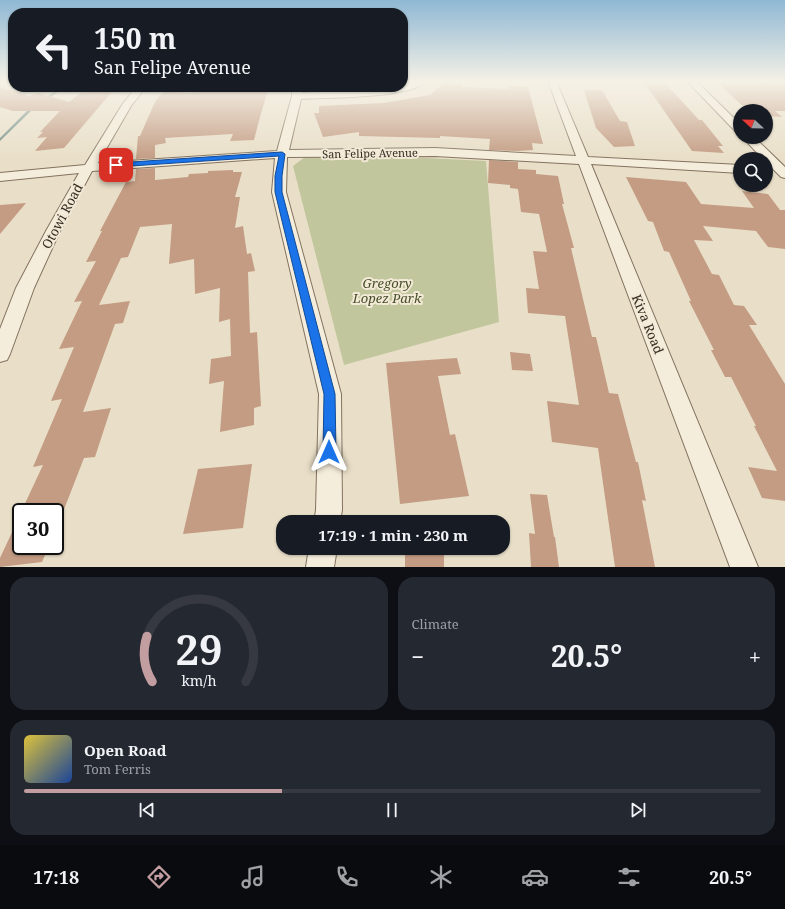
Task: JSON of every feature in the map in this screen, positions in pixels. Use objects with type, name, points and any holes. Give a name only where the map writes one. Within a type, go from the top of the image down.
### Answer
[{"type":"street","name":"Otowi Road","points":[[0,354],[30,277],[64,210],[126,107]]},
{"type":"street","points":[[293,107],[278,176],[279,192],[330,394],[328,515]]},
{"type":"street","name":"Kiva Road","points":[[562,107],[744,567]]},
{"type":"street","points":[[717,107],[733,123]]},
{"type":"street","points":[[755,144],[784,172]]},
{"type":"street","name":"San Felipe Avenue","points":[[0,177],[89,168],[282,154],[436,152],[733,169]]},
{"type":"street","points":[[773,171],[784,172]]},
{"type":"street","points":[[320,567],[322,555]]},
{"type":"green space","name":"Gregory Lopez Park","points":[[305,157],[407,157],[486,161],[499,322],[344,365],[293,166]]},
{"type":"building","points":[[1,107],[99,107],[64,148],[35,151],[47,137],[37,138],[43,132],[40,132],[60,111],[13,111]]},
{"type":"building","points":[[153,107],[263,107],[254,140],[230,141],[233,134],[165,138],[166,143],[155,145],[155,158],[136,159],[138,136],[140,136]]},
{"type":"building","points":[[319,107],[533,107],[543,144],[532,143],[533,150],[518,151],[489,150],[490,139],[440,136],[440,138],[359,136],[359,132],[323,137],[314,113],[319,113]]},
{"type":"building","points":[[590,107],[612,107],[620,121],[627,122],[635,146],[614,147],[596,128]]},
{"type":"building","points":[[662,107],[687,107],[699,120],[702,120],[723,146],[718,146],[724,153],[692,151]]},
{"type":"building","points":[[773,107],[785,107],[785,111],[775,111],[782,117],[773,116]]},
{"type":"building","points":[[489,160],[518,162],[518,169],[536,170],[536,174],[558,176],[564,204],[562,204],[574,248],[571,248],[592,337],[596,337],[609,393],[618,394],[636,462],[638,462],[646,501],[642,500],[655,567],[615,567],[598,448],[552,442],[547,401],[579,405],[565,316],[528,313],[526,288],[539,289],[533,251],[547,252],[539,214],[521,212],[518,189],[510,188],[510,185],[488,183]]},
{"type":"building","points":[[155,168],[155,180],[188,177],[189,174],[208,173],[208,171],[233,170],[233,172],[242,172],[235,197],[240,197],[235,228],[243,226],[247,254],[251,253],[255,271],[248,272],[250,333],[257,332],[261,406],[254,408],[254,425],[220,432],[224,381],[209,384],[211,359],[231,356],[230,319],[219,322],[220,288],[195,294],[194,259],[169,264],[172,224],[140,227],[128,257],[121,258],[99,305],[130,301],[123,323],[115,324],[83,412],[111,408],[95,457],[84,458],[64,509],[64,503],[25,503],[43,465],[33,467],[62,399],[51,401],[74,347],[59,349],[82,301],[74,302],[96,261],[86,262],[102,231],[100,231],[126,182],[135,181],[136,169]]},
{"type":"building","points":[[626,177],[686,182],[701,204],[754,208],[743,192],[768,194],[780,210],[785,210],[785,249],[768,247],[756,231],[703,226],[713,241],[694,240],[712,274],[719,275],[734,305],[744,306],[757,325],[749,325],[785,384],[785,501],[762,498],[748,467],[777,471],[731,377],[725,377],[711,350],[714,350],[689,301],[691,301],[669,252],[664,251],[653,222],[648,221]]},
{"type":"building","points":[[26,203],[0,234],[0,205]]},
{"type":"building","points":[[510,352],[530,354],[533,371],[512,370]]},
{"type":"building","points":[[457,358],[461,374],[438,376],[450,435],[455,434],[469,496],[400,504],[386,363]]},
{"type":"building","points":[[252,464],[243,528],[183,534],[198,469]]},
{"type":"building","points":[[530,494],[547,495],[559,567],[531,567],[529,533],[535,534]]},
{"type":"building","points":[[12,532],[12,555],[45,555],[42,562],[0,567],[0,558]]},
{"type":"building","points":[[405,555],[444,555],[444,567],[405,567]]},
{"type":"waterway","points":[[0,140],[29,111]]},
{"type":"route","points":[[116,165],[282,154],[278,176],[280,200],[330,394],[329,452]]}]
